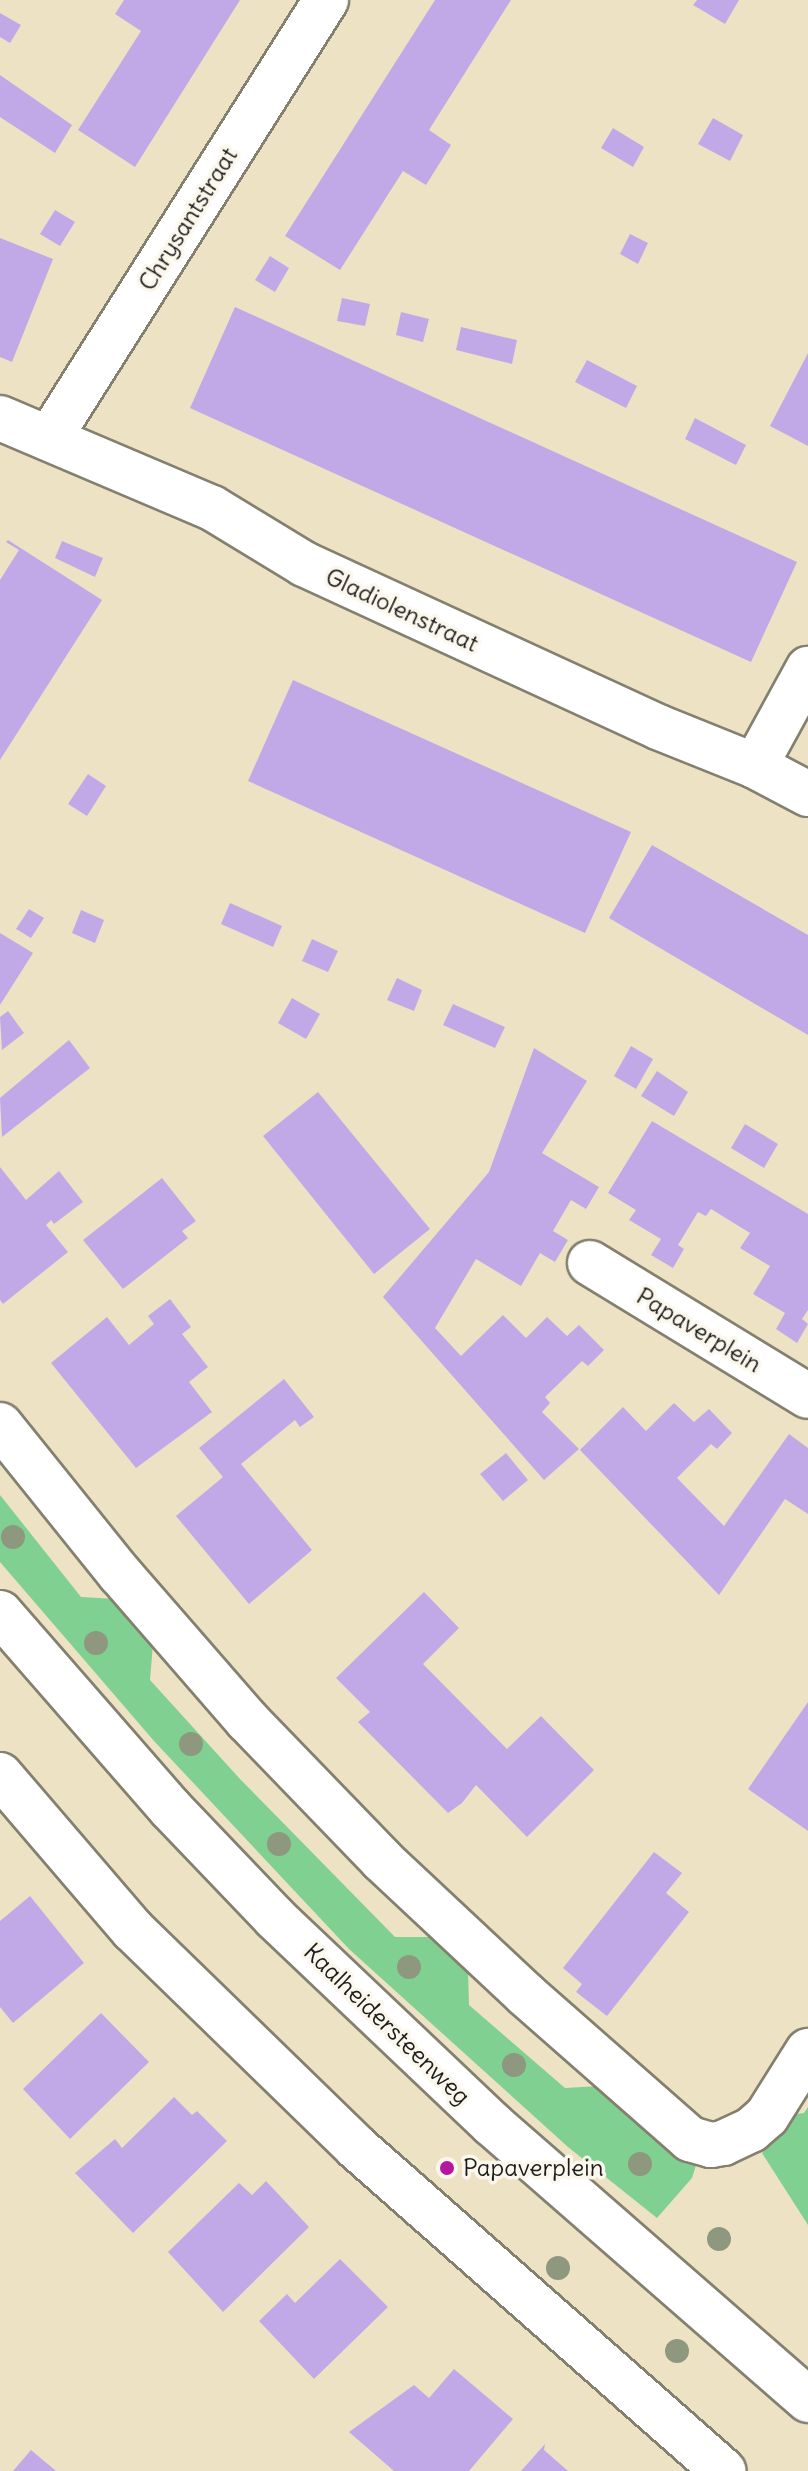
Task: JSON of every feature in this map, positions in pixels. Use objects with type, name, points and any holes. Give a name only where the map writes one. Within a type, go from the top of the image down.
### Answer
[{"type":"street","name":"Chrysantstraat","points":[[50,437],[326,0]]},
{"type":"street","name":"Gladiolenstraat","points":[[0,418],[212,508],[304,564],[658,727],[755,766],[808,794]]},
{"type":"street","points":[[755,766],[808,669]]},
{"type":"street","name":"Papaverplein","points":[[590,1263],[808,1396]]},
{"type":"street","points":[[0,1425],[120,1574],[247,1720],[382,1860],[690,2139],[711,2145],[751,2130],[767,2116],[808,2051]]},
{"type":"street","name":"Kaalheidersteenweg","points":[[0,1613],[160,1797],[275,1918],[492,2124],[808,2400]]},
{"type":"street","points":[[0,1775],[133,1930],[356,2147],[723,2471]]},
{"type":"green space","points":[[0,1495],[81,1597],[116,1599],[153,1644],[150,1680],[240,1779],[395,1937],[433,1937],[468,1970],[469,2005],[565,2088],[600,2086],[697,2162],[692,2178],[657,2218],[568,2147],[349,1949],[154,1741],[0,1562]]},
{"type":"green space","points":[[808,2107],[808,2225],[762,2153],[797,2114],[804,2113]]},
{"type":"building","points":[[124,0],[240,0],[135,167],[78,130],[141,31],[115,14]]},
{"type":"building","points":[[435,0],[511,0],[429,130],[451,145],[426,185],[403,171],[340,270],[285,236]]},
{"type":"building","points":[[697,0],[739,0],[725,24],[693,5]]},
{"type":"building","points":[[0,13],[21,25],[10,43],[0,37]]},
{"type":"building","points":[[0,75],[72,125],[55,153],[0,117]]},
{"type":"building","points":[[713,118],[743,135],[730,161],[698,144]]},
{"type":"building","points":[[613,128],[644,147],[633,167],[601,148]]},
{"type":"building","points":[[55,210],[75,222],[60,246],[40,234]]},
{"type":"building","points":[[630,234],[648,243],[638,264],[620,254]]},
{"type":"building","points":[[0,238],[53,259],[12,362],[0,357]]},
{"type":"building","points":[[270,256],[289,268],[275,292],[255,280]]},
{"type":"building","points":[[342,298],[370,304],[365,326],[337,321]]},
{"type":"building","points":[[235,307],[797,562],[751,662],[190,408]]},
{"type":"building","points":[[401,312],[429,319],[423,342],[396,335]]},
{"type":"building","points":[[461,327],[517,340],[512,364],[456,350]]},
{"type":"building","points":[[808,353],[808,446],[770,426]]},
{"type":"building","points":[[587,360],[637,386],[626,408],[575,382]]},
{"type":"building","points":[[695,418],[746,445],[736,465],[685,439]]},
{"type":"building","points":[[8,540],[102,600],[0,760],[0,580],[19,550],[6,542]]},
{"type":"building","points":[[62,541],[103,558],[95,577],[55,558]]},
{"type":"building","points":[[293,680],[631,832],[585,933],[248,781]]},
{"type":"building","points":[[88,774],[106,786],[87,816],[68,804]]},
{"type":"building","points":[[652,845],[808,935],[808,1035],[609,918]]},
{"type":"building","points":[[230,903],[282,926],[273,947],[221,924]]},
{"type":"building","points":[[29,909],[44,918],[31,938],[16,929]]},
{"type":"building","points":[[81,910],[104,920],[95,943],[72,933]]},
{"type":"building","points":[[0,933],[33,953],[0,1005]]},
{"type":"building","points":[[312,939],[338,951],[328,972],[302,961]]},
{"type":"building","points":[[397,978],[422,990],[414,1011],[387,1000]]},
{"type":"building","points":[[292,998],[320,1014],[306,1039],[278,1023]]},
{"type":"building","points":[[453,1004],[505,1027],[495,1048],[443,1025]]},
{"type":"building","points":[[8,1011],[24,1033],[2,1050],[0,1017]]},
{"type":"building","points":[[69,1040],[90,1068],[2,1137],[0,1098]]},
{"type":"building","points":[[631,1046],[653,1059],[636,1089],[614,1076]]},
{"type":"building","points":[[534,1048],[587,1081],[542,1153],[599,1187],[586,1209],[571,1200],[553,1231],[568,1240],[555,1262],[540,1253],[521,1286],[476,1259],[435,1328],[461,1356],[503,1315],[526,1338],[547,1317],[567,1336],[579,1325],[604,1350],[588,1366],[582,1361],[545,1397],[550,1403],[542,1412],[579,1449],[544,1480],[383,1297],[489,1172]]},
{"type":"building","points":[[657,1071],[688,1092],[674,1116],[641,1096]]},
{"type":"building","points":[[318,1092],[430,1229],[374,1274],[263,1136]]},
{"type":"building","points":[[652,1121],[808,1214],[808,1310],[802,1319],[808,1324],[797,1343],[776,1329],[785,1313],[753,1294],[770,1266],[740,1248],[750,1233],[711,1209],[706,1216],[698,1212],[678,1245],[684,1249],[673,1268],[651,1255],[661,1239],[629,1220],[636,1210],[608,1193]]},
{"type":"building","points":[[745,1124],[778,1144],[764,1168],[731,1148]]},
{"type":"building","points":[[0,1167],[26,1200],[59,1171],[83,1202],[54,1224],[51,1220],[46,1225],[68,1252],[3,1304],[0,1300]]},
{"type":"building","points":[[162,1178],[196,1221],[182,1231],[188,1238],[123,1289],[83,1240]]},
{"type":"building","points":[[170,1299],[191,1327],[182,1334],[208,1367],[189,1382],[212,1412],[136,1468],[51,1363],[107,1317],[129,1345],[154,1324],[148,1316]]},
{"type":"building","points":[[284,1379],[314,1417],[300,1427],[295,1420],[241,1464],[312,1550],[249,1604],[176,1516],[223,1477],[199,1448]]},
{"type":"building","points":[[674,1403],[694,1422],[709,1409],[732,1433],[717,1449],[711,1444],[677,1478],[724,1526],[789,1434],[808,1448],[808,1514],[785,1499],[719,1595],[580,1450],[623,1407],[646,1431]]},
{"type":"building","points":[[506,1453],[528,1480],[503,1501],[480,1474]]},
{"type":"building","points":[[424,1592],[459,1628],[423,1664],[507,1749],[541,1716],[594,1770],[527,1837],[476,1785],[462,1803],[448,1813],[358,1722],[370,1712],[336,1678]]},
{"type":"building","points":[[808,1702],[808,1831],[748,1789]]},
{"type":"building","points":[[654,1852],[682,1873],[666,1893],[689,1912],[607,2016],[576,1992],[582,1984],[563,1968]]},
{"type":"building","points":[[30,1896],[84,1963],[13,2023],[0,2007],[0,1921]]},
{"type":"building","points":[[101,2013],[149,2062],[70,2139],[23,2089]]},
{"type":"building","points":[[174,2097],[192,2115],[197,2111],[227,2141],[133,2233],[75,2173],[115,2139],[122,2148]]},
{"type":"building","points":[[266,2181],[309,2227],[223,2312],[168,2252],[239,2183],[252,2195]]},
{"type":"building","points":[[340,2259],[388,2307],[314,2379],[259,2321],[287,2294],[295,2303]]},
{"type":"building","points":[[454,2369],[513,2419],[469,2471],[394,2471],[349,2432],[414,2385],[429,2398]]},
{"type":"building","points":[[545,2444],[544,2450],[568,2471],[521,2471]]},
{"type":"building","points":[[31,2450],[56,2471],[13,2471]]},
{"type":"place","name":"Papaverplein","points":[[447,2168]]}]
